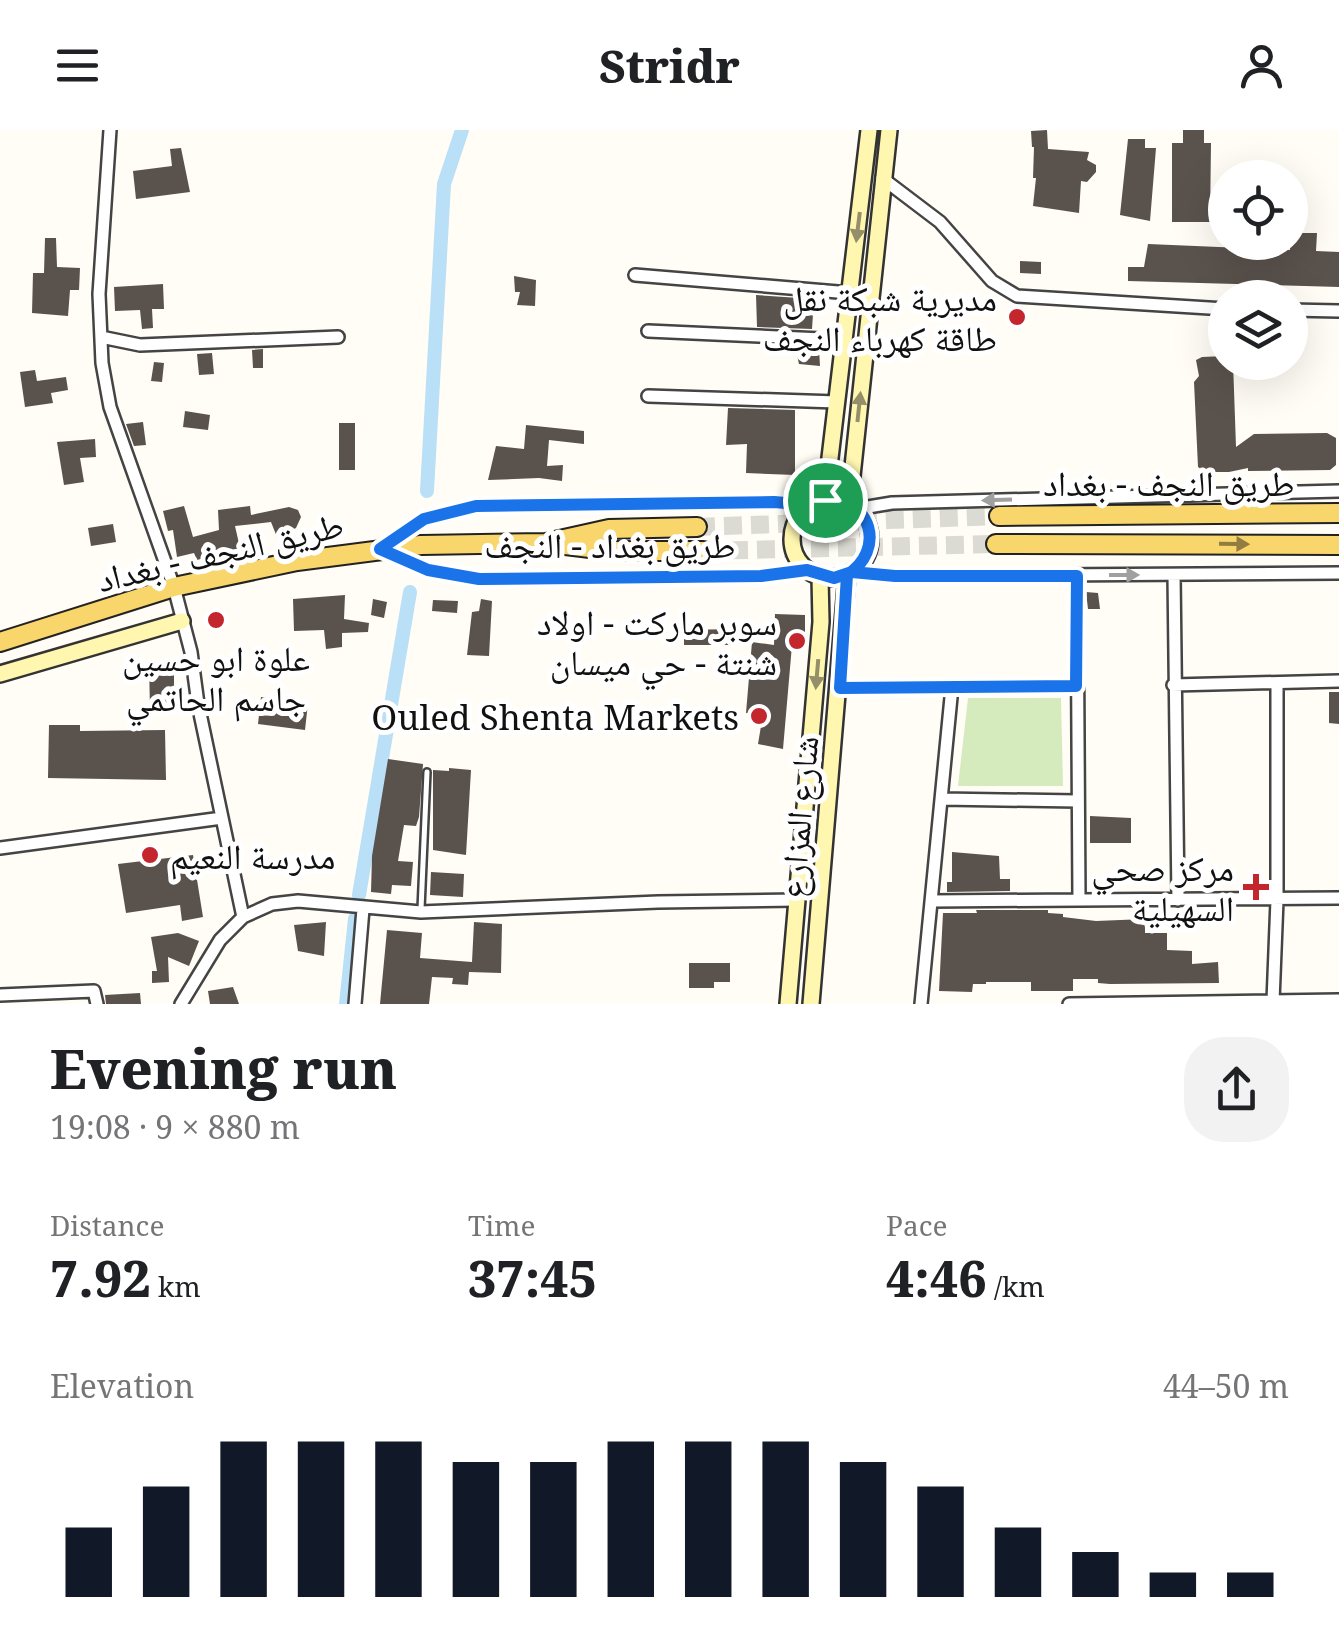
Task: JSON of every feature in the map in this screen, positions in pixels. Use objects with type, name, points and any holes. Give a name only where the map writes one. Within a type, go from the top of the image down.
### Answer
[{"type":"main road","name":"طريق النجف - بغداد","points":[[999,516],[1339,513]]},
{"type":"main road","name":"طريق النجف - بغداد","points":[[0,642],[174,587],[283,564],[380,549],[546,543],[609,529],[697,527]]},
{"type":"main road","name":"طريق بغداد - النجف","points":[[546,543],[615,551],[703,550]]},
{"type":"main road","points":[[996,544],[1339,545]]},
{"type":"street","points":[[110,130],[99,294],[110,407],[174,587],[243,916]]},
{"type":"street","points":[[869,130],[837,402],[818,502],[798,517],[792,533],[796,558],[814,574],[1339,573]]},
{"type":"street","points":[[849,574],[864,561],[870,546],[866,522],[853,506],[889,130]]},
{"type":"street","points":[[882,178],[940,222],[992,281],[1017,296],[1208,308]]},
{"type":"street","points":[[635,275],[850,294]]},
{"type":"street","points":[[1308,310],[1339,311]]},
{"type":"street","points":[[648,331],[844,340]]},
{"type":"street","points":[[101,337],[140,345],[338,337]]},
{"type":"street","points":[[648,396],[837,402]]},
{"type":"street","points":[[818,502],[853,506],[1339,491]]},
{"type":"street","name":"طريق بغداد - النجف","points":[[380,549],[424,519],[476,506],[818,502]]},
{"type":"street","name":"طريق بغداد - النجف","points":[[380,549],[428,570],[479,579],[814,574]]},
{"type":"street","name":"شارع المزارع","points":[[788,1004],[821,622],[814,574]]},
{"type":"street","name":"شارع المزارع","points":[[811,1004],[849,574]]},
{"type":"street","points":[[1174,574],[1172,685],[1178,900]]},
{"type":"street","points":[[1077,576],[1078,900]]},
{"type":"street","points":[[0,674],[182,620]]},
{"type":"street","points":[[1172,685],[1339,681]]},
{"type":"street","points":[[1273,1000],[1277,684]]},
{"type":"street","points":[[840,688],[1076,686]]},
{"type":"street","points":[[921,1004],[952,687]]},
{"type":"street","points":[[941,799],[1077,800]]},
{"type":"street","points":[[0,848],[222,818]]},
{"type":"street","points":[[932,901],[1339,898]]},
{"type":"street","points":[[182,1004],[220,940],[243,916],[272,904],[298,901],[420,912],[797,900]]},
{"type":"street","points":[[356,1004],[363,909]]},
{"type":"street","points":[[0,995],[94,992],[97,1004]]},
{"type":"street","points":[[1069,1004],[1339,1000]]},
{"type":"lane","points":[[420,912],[427,772]]},
{"type":"green space","points":[[968,698],[1061,698],[1063,786],[958,786]]},
{"type":"building","points":[[1047,130],[1048,149],[1089,152],[1087,160],[1096,165],[1096,172],[1087,182],[1081,181],[1079,213],[1033,206],[1036,178],[1031,131]]},
{"type":"building","points":[[1183,130],[1204,130],[1204,143],[1211,143],[1208,222],[1172,222],[1172,143],[1183,143]]},
{"type":"building","points":[[1128,139],[1145,139],[1145,148],[1156,148],[1150,221],[1120,215]]},
{"type":"building","points":[[181,148],[190,192],[136,199],[133,171],[172,166],[170,149]]},
{"type":"building","points":[[1308,233],[1317,233],[1316,251],[1339,252],[1339,287],[1308,286],[1308,280],[1128,281],[1128,267],[1144,267],[1148,244],[1208,247],[1208,260],[1308,260]]},
{"type":"building","points":[[45,238],[56,238],[57,267],[80,268],[79,290],[70,290],[68,316],[32,313],[33,273],[44,273]]},
{"type":"building","points":[[1020,261],[1041,262],[1041,274],[1020,273]]},
{"type":"building","points":[[514,276],[536,280],[535,306],[517,305],[520,292],[515,292]]},
{"type":"building","points":[[163,284],[164,309],[152,309],[153,328],[142,329],[140,310],[115,311],[114,287]]},
{"type":"building","points":[[756,295],[814,299],[812,329],[757,327]]},
{"type":"building","points":[[787,347],[819,348],[820,366],[799,364],[796,351],[787,352]]},
{"type":"building","points":[[263,349],[263,368],[253,368],[252,350]]},
{"type":"building","points":[[212,353],[214,374],[199,375],[197,354]]},
{"type":"building","points":[[1208,357],[1208,380],[1234,380],[1236,447],[1254,434],[1327,433],[1336,438],[1336,465],[1330,470],[1248,468],[1229,472],[1205,472],[1198,467],[1194,382],[1199,376],[1196,360]]},
{"type":"building","points":[[154,362],[164,363],[162,382],[151,381]]},
{"type":"building","points":[[35,370],[37,381],[66,377],[68,390],[51,393],[53,403],[25,407],[20,372]]},
{"type":"building","points":[[728,408],[795,410],[795,475],[746,473],[747,444],[726,445]]},
{"type":"building","points":[[185,411],[210,415],[208,430],[183,427]]},
{"type":"building","points":[[143,422],[146,445],[134,446],[126,424]]},
{"type":"building","points":[[339,423],[355,423],[355,470],[339,470]]},
{"type":"building","points":[[526,425],[584,431],[584,444],[549,440],[547,466],[563,465],[562,481],[488,480],[496,446],[524,449]]},
{"type":"building","points":[[95,439],[96,457],[80,458],[84,482],[64,485],[57,442]]},
{"type":"building","points":[[184,506],[193,537],[219,530],[218,510],[250,506],[251,515],[289,507],[298,510],[301,517],[296,528],[277,537],[271,522],[235,526],[240,548],[197,560],[194,553],[177,557],[173,530],[168,531],[163,511]]},
{"type":"building","points":[[113,524],[116,542],[91,546],[88,528]]},
{"type":"building","points":[[1086,592],[1098,593],[1100,609],[1088,609]]},
{"type":"building","points":[[345,595],[344,619],[369,623],[368,632],[342,633],[342,647],[326,649],[324,630],[294,631],[293,599]]},
{"type":"building","points":[[373,599],[387,602],[384,618],[371,615]]},
{"type":"building","points":[[481,599],[492,601],[489,656],[467,655],[472,612],[479,611]]},
{"type":"building","points":[[433,600],[458,601],[457,613],[432,611]]},
{"type":"building","points":[[775,614],[805,615],[805,645],[792,645],[783,749],[758,744],[763,714],[746,713],[752,642],[774,645]]},
{"type":"building","points":[[734,629],[734,645],[684,645],[684,630]]},
{"type":"building","points":[[149,662],[174,663],[174,710],[150,711]]},
{"type":"building","points":[[1329,692],[1339,692],[1339,724],[1329,723]]},
{"type":"building","points":[[261,697],[308,703],[305,730],[258,724]]},
{"type":"building","points":[[49,725],[80,725],[80,731],[165,730],[166,780],[48,778]]},
{"type":"building","points":[[388,759],[423,764],[419,817],[416,826],[404,825],[398,861],[413,862],[411,886],[392,885],[391,894],[371,892],[372,856]]},
{"type":"building","points":[[433,770],[471,770],[466,855],[433,850]]},
{"type":"building","points":[[1090,816],[1131,818],[1131,843],[1090,843]]},
{"type":"building","points":[[952,852],[999,856],[1000,879],[1010,879],[1010,891],[947,892],[947,882],[952,882]]},
{"type":"building","points":[[193,855],[203,917],[182,921],[180,905],[126,913],[118,864]]},
{"type":"building","points":[[431,872],[464,874],[463,897],[430,895]]},
{"type":"building","points":[[976,910],[1048,910],[1063,917],[1096,921],[1145,919],[1145,933],[1167,933],[1167,950],[1192,951],[1192,964],[1218,962],[1219,983],[1110,984],[1098,983],[1098,979],[1073,979],[1073,991],[1031,991],[1031,982],[986,982],[973,984],[972,992],[939,991],[943,913],[977,913]]},
{"type":"building","points":[[326,922],[324,956],[298,951],[294,925]]},
{"type":"building","points":[[474,922],[502,924],[501,973],[469,972],[468,985],[452,984],[453,978],[432,977],[429,1004],[380,1004],[387,930],[422,933],[420,958],[472,962]]},
{"type":"building","points":[[178,933],[199,941],[189,966],[168,957],[169,982],[152,983],[152,971],[157,971],[151,937]]},
{"type":"building","points":[[689,963],[730,963],[730,982],[714,982],[714,988],[689,988]]},
{"type":"building","points":[[233,987],[239,1004],[210,1004],[208,991]]},
{"type":"building","points":[[140,993],[141,1004],[106,1004],[105,995]]},
{"type":"waterway","points":[[427,491],[444,184],[462,130]]},
{"type":"waterway","points":[[359,895],[410,592]]},
{"type":"waterway","points":[[346,1004],[355,919]]},
{"type":"tunnel","points":[[697,527],[999,516]]},
{"type":"tunnel","points":[[703,551],[996,544]]},
{"type":"place","name":"مديرية شبكة نقل طاقة كهرباء النجف","points":[[1017,317]]},
{"type":"place","name":"علوة ابو حسين جاسم الحاتمي","points":[[216,620]]},
{"type":"place","name":"سوبر ماركت - اولاد شنتة - حي ميسان","points":[[797,641]]},
{"type":"place","name":"Ouled Shenta Markets","points":[[759,716]]},
{"type":"place","name":"مدرسة النعيم","points":[[150,855]]},
{"type":"place","name":"مركز صحي السهيلية","points":[[1256,887]]},
{"type":"route","points":[[825,500],[810,505],[774,502],[476,506],[424,519],[380,549],[428,570],[479,579],[761,576],[807,570],[820,577],[834,578],[852,572],[895,576],[1077,576],[1076,686],[840,688],[847,575],[852,572],[864,561],[870,538],[866,522],[856,509],[842,501],[825,500]]}]
